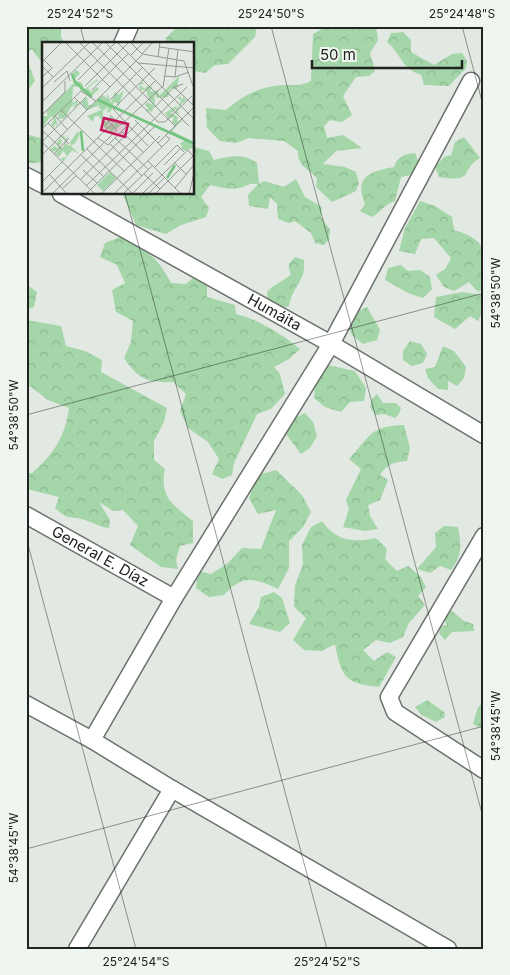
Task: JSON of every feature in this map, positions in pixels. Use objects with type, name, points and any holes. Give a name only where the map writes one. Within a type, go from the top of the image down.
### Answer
[{"type":"street","points":[[123,42],[130,26]]},
{"type":"street","points":[[92,740],[174,598],[331,344],[471,81]]},
{"type":"street","name":"Humáita","points":[[63,195],[331,344],[484,435]]},
{"type":"street","name":"General E. Díaz","points":[[26,515],[174,598]]},
{"type":"street","points":[[484,536],[389,697],[395,712],[484,770]]},
{"type":"street","points":[[26,704],[92,740],[172,789],[448,949]]},
{"type":"street","points":[[77,949],[172,789]]},
{"type":"green space","points":[[26,26],[59,26],[61,28],[61,37],[64,42],[42,42],[42,61],[32,49],[26,53]]},
{"type":"green space","points":[[178,26],[257,26],[255,37],[228,64],[215,65],[205,73],[195,71],[195,42],[166,42],[166,38]]},
{"type":"green space","points":[[327,26],[376,26],[378,40],[370,53],[375,71],[369,76],[356,77],[343,96],[352,115],[342,122],[330,120],[324,126],[327,138],[343,135],[362,148],[336,151],[323,164],[345,167],[356,172],[359,183],[356,191],[332,202],[316,187],[317,178],[301,163],[298,151],[284,141],[249,138],[236,143],[220,141],[207,128],[206,108],[226,110],[239,100],[260,89],[311,81],[313,34]]},
{"type":"green space","points":[[403,32],[411,40],[411,52],[434,65],[452,54],[462,53],[467,61],[466,68],[449,86],[424,85],[421,75],[410,69],[387,42],[391,33]]},
{"type":"green space","points":[[26,57],[35,81],[26,93]]},
{"type":"green space","points":[[26,134],[42,138],[42,161],[30,163],[26,158]]},
{"type":"green space","points":[[464,137],[480,158],[463,177],[439,177],[435,167],[444,157],[451,155],[455,142]]},
{"type":"green space","points":[[195,147],[209,151],[214,160],[236,156],[252,160],[257,163],[259,184],[264,181],[284,187],[296,179],[305,197],[322,207],[321,217],[330,230],[329,239],[324,245],[315,243],[311,233],[295,221],[289,223],[278,219],[277,204],[270,197],[268,209],[249,206],[248,195],[258,184],[250,184],[232,189],[210,185],[201,197],[209,208],[206,217],[181,225],[166,234],[136,225],[123,195],[195,195]]},
{"type":"green space","points":[[415,153],[419,163],[416,174],[401,177],[395,201],[388,204],[372,217],[360,211],[365,204],[361,187],[367,176],[394,167],[397,160],[402,156]]},
{"type":"green space","points":[[420,201],[435,206],[452,217],[454,230],[466,234],[480,244],[485,258],[484,288],[478,292],[469,282],[454,291],[444,287],[436,275],[446,268],[451,258],[434,238],[421,239],[415,254],[399,251],[405,228]]},
{"type":"green space","points":[[120,237],[144,250],[156,260],[171,283],[186,284],[193,278],[207,284],[207,297],[235,305],[236,314],[270,328],[300,349],[289,359],[274,367],[280,374],[285,394],[271,409],[257,414],[234,463],[232,475],[222,479],[212,474],[219,459],[208,442],[188,428],[180,411],[186,394],[173,382],[156,382],[144,378],[134,371],[124,358],[131,342],[133,321],[116,312],[112,290],[125,283],[117,265],[100,257],[105,243]]},
{"type":"green space","points":[[295,257],[304,260],[304,268],[289,306],[280,309],[268,304],[267,292],[291,274],[289,265]]},
{"type":"green space","points":[[401,265],[408,271],[420,270],[430,277],[432,289],[423,298],[410,294],[385,280],[388,268]]},
{"type":"green space","points":[[26,284],[37,292],[34,307],[26,310]]},
{"type":"green space","points":[[462,292],[484,295],[484,308],[478,321],[470,316],[455,329],[434,317],[436,297]]},
{"type":"green space","points":[[367,307],[380,330],[377,340],[363,344],[352,335],[348,326],[354,313]]},
{"type":"green space","points":[[26,320],[61,326],[66,346],[85,351],[102,360],[101,372],[167,408],[164,422],[154,441],[154,460],[165,469],[164,487],[169,500],[193,521],[193,543],[180,546],[176,560],[178,569],[161,567],[130,545],[138,526],[123,510],[113,511],[99,502],[110,520],[109,528],[64,515],[55,508],[59,497],[26,489],[26,473],[32,473],[52,452],[65,428],[69,408],[48,400],[26,383]]},
{"type":"green space","points":[[410,341],[421,344],[427,354],[423,363],[412,366],[403,360],[403,351]]},
{"type":"green space","points":[[443,346],[454,351],[466,367],[464,378],[457,386],[448,381],[448,390],[438,389],[428,378],[425,369],[435,367]]},
{"type":"green space","points":[[328,365],[355,371],[366,388],[364,401],[350,402],[341,412],[325,407],[314,398],[316,376]]},
{"type":"green space","points":[[377,394],[383,403],[396,403],[401,408],[395,418],[384,414],[375,415],[370,407],[372,399]]},
{"type":"green space","points":[[305,413],[313,422],[317,436],[310,448],[301,454],[286,434],[291,420]]},
{"type":"green space","points":[[404,425],[410,448],[407,461],[391,464],[385,468],[380,475],[388,480],[380,500],[368,505],[370,516],[378,529],[365,531],[343,527],[349,509],[346,500],[361,469],[349,459],[367,438],[377,430]]},
{"type":"green space","points":[[276,470],[302,495],[311,512],[303,527],[289,541],[289,568],[278,589],[262,582],[249,580],[237,584],[224,595],[209,597],[196,588],[198,571],[211,574],[228,563],[242,548],[261,549],[276,510],[258,514],[249,498],[258,475]]},
{"type":"green space","points":[[322,521],[333,533],[346,539],[376,538],[387,549],[385,559],[397,571],[408,566],[420,576],[426,587],[418,596],[425,605],[409,623],[403,637],[390,643],[376,640],[363,650],[374,661],[387,652],[396,657],[379,687],[352,681],[343,671],[335,644],[322,651],[304,650],[293,640],[306,618],[294,607],[295,586],[303,564],[302,545],[311,527]]},
{"type":"green space","points":[[444,526],[458,527],[460,549],[455,565],[451,570],[440,566],[430,573],[417,569],[436,547],[435,533]]},
{"type":"green space","points":[[274,592],[282,598],[290,623],[280,632],[249,624],[259,607],[261,597]]},
{"type":"green space","points":[[452,611],[464,621],[473,624],[474,631],[452,632],[445,640],[439,633],[441,626],[447,625],[443,616],[447,612]]},
{"type":"green space","points":[[427,700],[444,712],[445,717],[436,722],[422,715],[415,707]]},
{"type":"green space","points":[[484,702],[484,729],[473,724],[478,707]]}]
